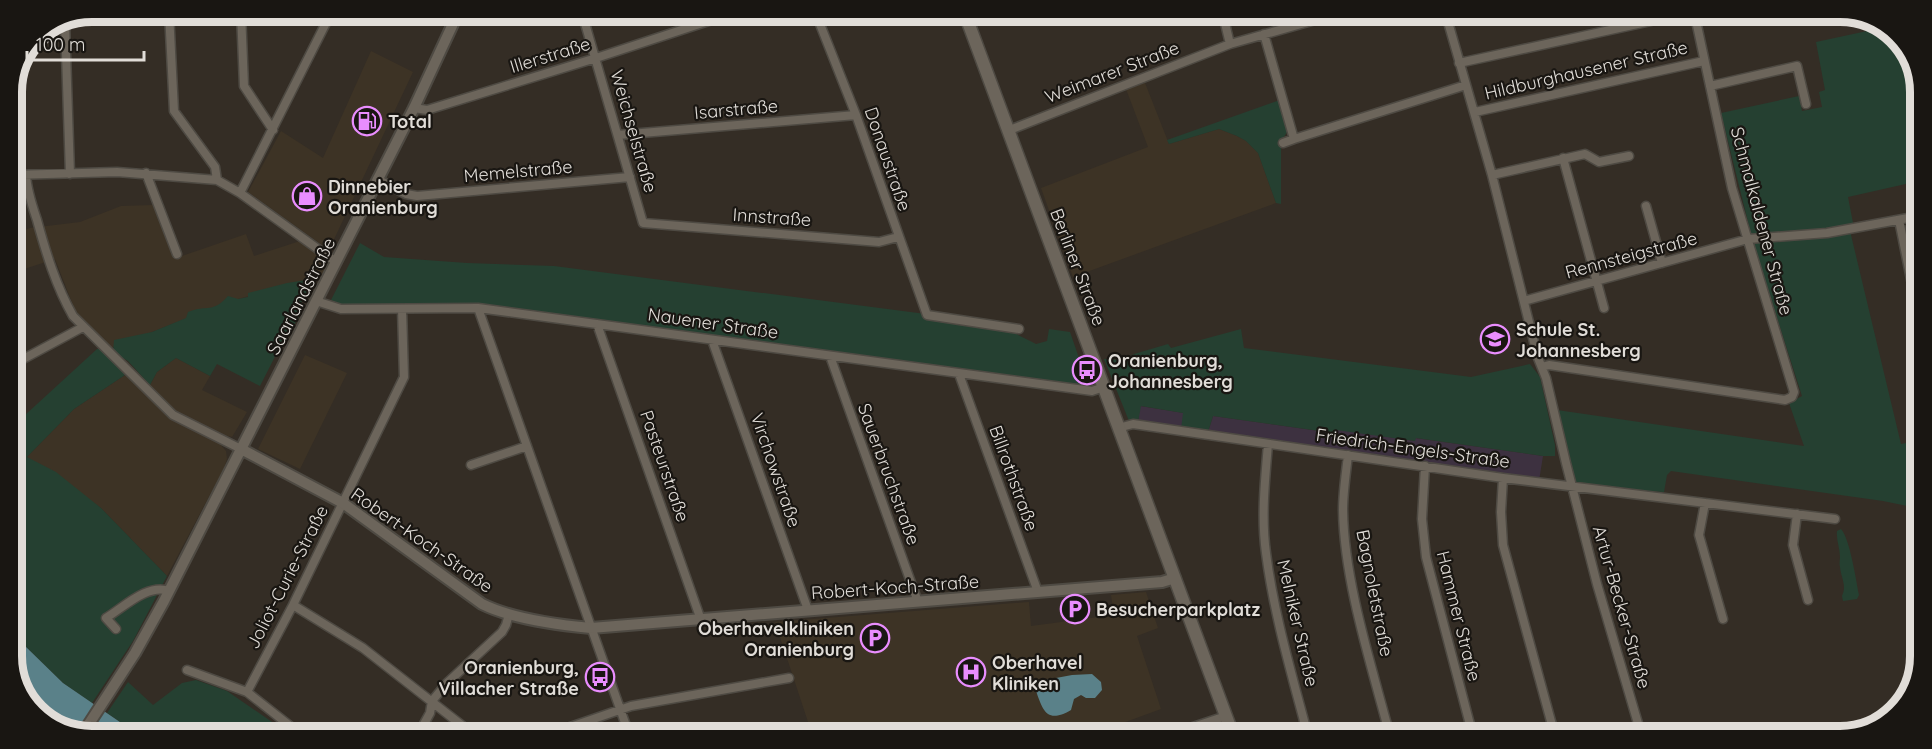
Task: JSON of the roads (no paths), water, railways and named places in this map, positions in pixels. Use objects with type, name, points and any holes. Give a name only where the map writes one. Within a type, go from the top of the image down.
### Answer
[{"type":"main road","name":"Berliner Straße","points":[[968,22],[1230,726]]},
{"type":"street","points":[[170,22],[174,111],[215,167],[217,180]]},
{"type":"street","points":[[241,22],[244,86],[273,130]]},
{"type":"street","points":[[240,193],[327,22]]},
{"type":"street","name":"Saarlandstraße","points":[[88,726],[135,653],[169,591],[414,108],[454,22]]},
{"type":"street","name":"Weichselstraße","points":[[585,22],[643,223]]},
{"type":"street","name":"Illerstraße","points":[[414,108],[427,110],[706,22]]},
{"type":"street","name":"Donaustraße","points":[[819,22],[856,116],[927,315],[1019,329]]},
{"type":"street","points":[[1225,22],[1230,44]]},
{"type":"street","name":"Weimarer Straße","points":[[1007,131],[1230,44],[1308,22]]},
{"type":"street","name":"Hildburghausener Straße","points":[[1448,22],[1492,175],[1572,486]]},
{"type":"street","points":[[1459,63],[1647,22]]},
{"type":"street","name":"Schmalkaldener Straße","points":[[1542,367],[1549,365],[1785,400],[1792,397],[1794,392],[1732,188],[1696,22]]},
{"type":"street","points":[[65,28],[70,174]]},
{"type":"street","points":[[1264,34],[1294,139]]},
{"type":"street","name":"Hildburghausener Straße","points":[[1475,112],[1704,61]]},
{"type":"street","points":[[1710,86],[1797,66],[1806,104]]},
{"type":"street","points":[[1283,142],[1466,85]]},
{"type":"street","name":"Isarstraße","points":[[618,135],[856,116]]},
{"type":"street","points":[[1492,175],[1586,154],[1599,162],[1629,156]]},
{"type":"street","points":[[1563,159],[1604,308]]},
{"type":"street","points":[[146,173],[177,254]]},
{"type":"street","points":[[22,175],[146,173],[217,180],[240,193],[336,262]]},
{"type":"street","name":"Robert-Koch-Straße","points":[[26,175],[28,191],[45,247],[65,302],[73,316],[173,415],[343,503],[482,604],[509,614],[591,628],[1162,582],[1174,578]]},
{"type":"street","name":"Memelstraße","points":[[377,179],[406,194],[417,196],[630,177]]},
{"type":"street","points":[[1646,206],[1662,263]]},
{"type":"street","name":"Rennsteigstraße","points":[[1524,302],[1748,239],[1827,232],[1909,218]]},
{"type":"street","points":[[1899,220],[1909,263]]},
{"type":"street","name":"Innstraße","points":[[643,223],[879,242],[898,237]]},
{"type":"street","name":"Nauener Straße","points":[[316,302],[341,309],[478,308],[1092,391],[1104,387]]},
{"type":"street","points":[[478,308],[626,726]]},
{"type":"street","name":"Joliot-Curie-Straße","points":[[247,692],[293,605],[404,377],[402,309]]},
{"type":"street","name":"Pasteurstraße","points":[[597,324],[701,620]]},
{"type":"street","points":[[22,359],[83,327]]},
{"type":"street","name":"Virchowstraße","points":[[712,340],[808,610]]},
{"type":"street","name":"Sauerbruchstraße","points":[[830,356],[918,602]]},
{"type":"street","name":"Billrothstraße","points":[[959,374],[1038,592]]},
{"type":"street","name":"Friedrich-Engels-Straße","points":[[1118,428],[1133,424],[1503,478],[1835,519]]},
{"type":"street","name":"Melniker Straße","points":[[1268,444],[1263,498],[1266,551],[1274,603],[1305,726]]},
{"type":"street","points":[[471,465],[527,446]]},
{"type":"street","name":"Bagnoletstraße","points":[[1347,455],[1343,510],[1347,553],[1359,614],[1387,726]]},
{"type":"street","name":"Hammer Straße","points":[[1425,466],[1422,519],[1427,563],[1470,726]]},
{"type":"street","points":[[1503,478],[1501,512],[1503,544],[1552,726]]},
{"type":"street","name":"Artur-Becker-Straße","points":[[1572,486],[1639,726]]},
{"type":"street","points":[[1705,503],[1699,535],[1723,619]]},
{"type":"street","points":[[1797,514],[1793,545],[1808,600]]},
{"type":"street","points":[[116,629],[106,618],[146,592],[155,589],[169,591]]},
{"type":"street","points":[[293,605],[363,648],[463,726]]},
{"type":"street","points":[[423,726],[432,700],[502,632],[509,614]]},
{"type":"street","points":[[187,670],[247,692],[290,726]]},
{"type":"street","points":[[572,726],[620,709],[789,678]]},
{"type":"street","points":[[1196,726],[1226,716]]},
{"type":"water","points":[[23,644],[63,683],[126,726],[79,725],[54,715],[37,699],[28,683],[24,670]]},
{"type":"water","points":[[1092,674],[1101,682],[1102,690],[1095,698],[1086,698],[1081,695],[1074,699],[1071,710],[1056,716],[1047,713],[1036,691],[1040,681]]},
{"type":"place","name":"Total","points":[[367,121]]},
{"type":"place","name":"Dinnebier Oranienburg","points":[[307,196]]},
{"type":"place","name":"Schule St. Johannesberg","points":[[1495,339]]},
{"type":"place","name":"Oranienburg, Johannesberg","points":[[1087,370]]},
{"type":"place","name":"Besucherparkplatz","points":[[1075,609]]},
{"type":"place","name":"Oberhavelkliniken Oranienburg","points":[[875,638]]},
{"type":"place","name":"Oberhavel Kliniken","points":[[971,672]]},
{"type":"place","name":"Oranienburg, Villacher Straße","points":[[600,677]]}]
